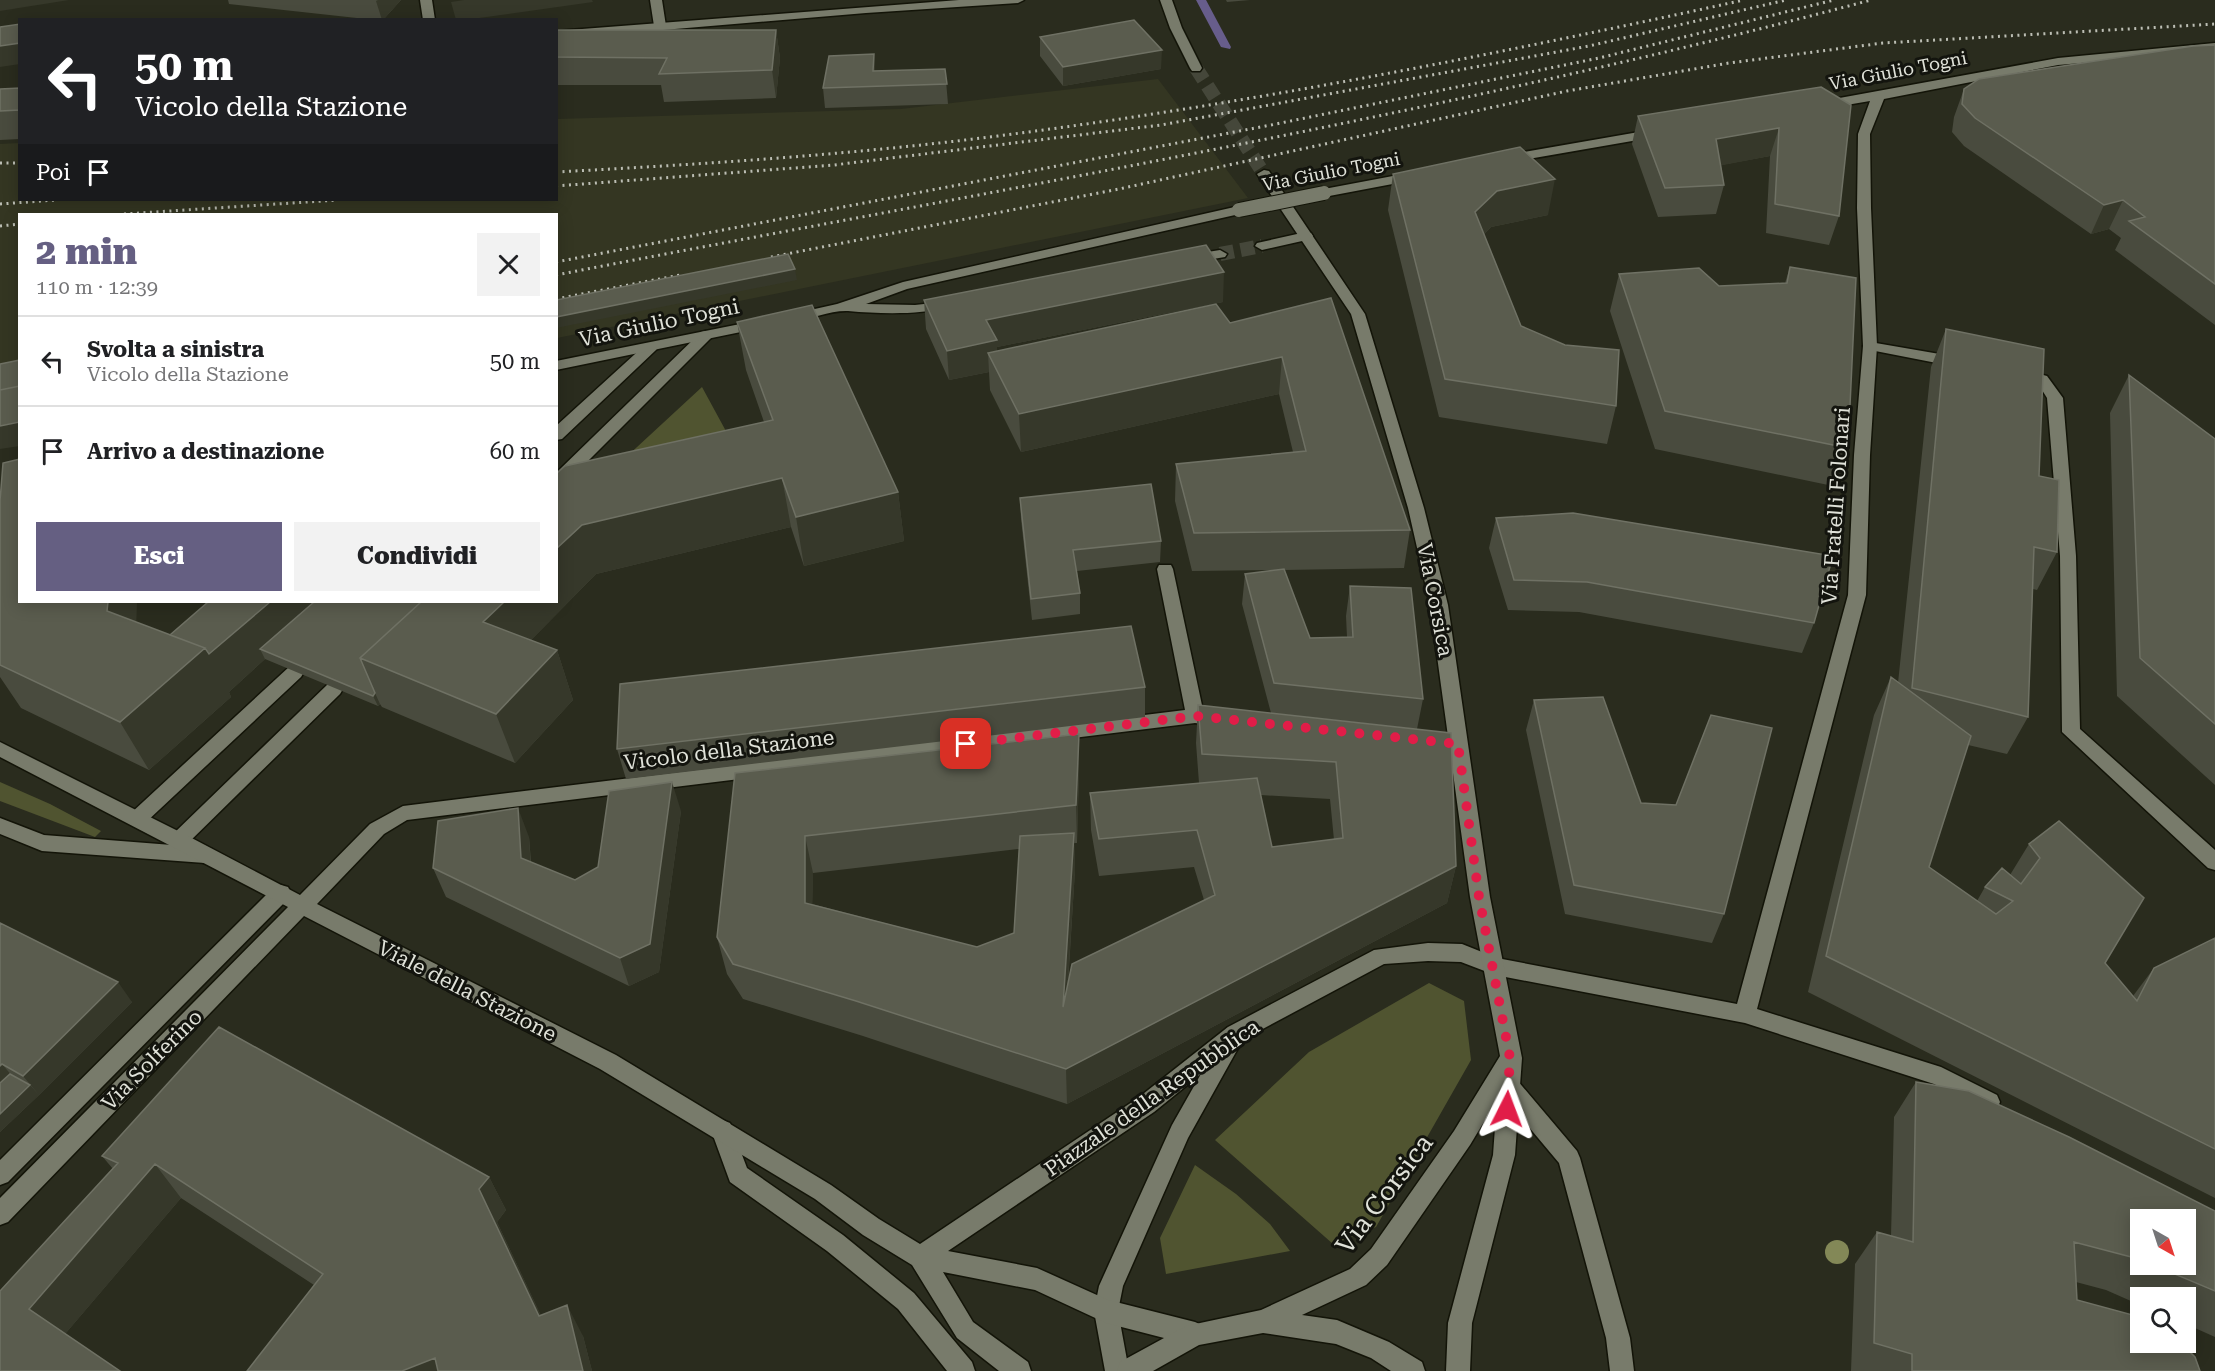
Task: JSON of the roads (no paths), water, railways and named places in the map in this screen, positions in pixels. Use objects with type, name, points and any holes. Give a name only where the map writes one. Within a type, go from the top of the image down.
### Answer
[{"type":"street","points":[[426,0],[429,18]]},
{"type":"street","points":[[656,0],[660,26]]},
{"type":"street","points":[[558,35],[866,9],[1018,0]]},
{"type":"street","points":[[1160,0],[1171,13]]},
{"type":"street","points":[[1166,0],[1196,68]]},
{"type":"street","name":"Via Giulio Togni","points":[[1815,106],[1878,98],[2008,69],[2074,59],[2215,47]]},
{"type":"street","name":"Via Giulio Togni","points":[[2154,52],[2215,57]]},
{"type":"street","name":"Via Fratelli Folonari","points":[[1745,1014],[1857,595],[1862,455],[1870,346],[1864,208],[1864,134],[1878,98]]},
{"type":"street","points":[[1494,161],[1667,131]]},
{"type":"street","name":"Via Corsica","points":[[1264,174],[1358,314],[1416,508],[1439,605],[1479,897],[1495,966],[1510,1058],[1504,1155],[1460,1323],[1458,1371]]},
{"type":"street","name":"Via Giulio Togni","points":[[558,366],[841,308],[903,286],[1239,210],[1424,174]]},
{"type":"street","points":[[1262,246],[1306,236]]},
{"type":"street","points":[[1173,262],[1220,254]]},
{"type":"street","name":"Via Giulio Togni","points":[[841,308],[915,309],[962,301]]},
{"type":"street","points":[[558,481],[706,334]]},
{"type":"street","points":[[1870,346],[1972,365]]},
{"type":"street","points":[[558,433],[651,347]]},
{"type":"street","points":[[2007,372],[2042,378],[2055,398],[2068,556],[2071,732],[2215,862]]},
{"type":"street","points":[[1165,569],[1196,716]]},
{"type":"street","points":[[137,819],[295,672]]},
{"type":"street","points":[[179,840],[334,688]]},
{"type":"street","name":"Vicolo della Stazione","points":[[303,905],[377,829],[403,813],[1196,716],[1241,721]]},
{"type":"street","points":[[1435,741],[1458,744]]},
{"type":"street","name":"Viale della Stazione","points":[[0,749],[608,1062],[823,1192],[871,1227],[920,1257],[1037,1279],[1107,1311],[1195,1334]]},
{"type":"street","points":[[0,826],[42,843],[205,855]]},
{"type":"street","points":[[0,1175],[281,893]]},
{"type":"street","name":"Via Solferino","points":[[0,1214],[303,905]]},
{"type":"street","name":"Piazzale della Repubblica","points":[[920,1257],[1146,1105],[1236,1033],[1381,956],[1428,952],[1462,953],[1495,966],[1745,1014],[1941,1077],[2004,1110]]},
{"type":"street","points":[[1117,1371],[1107,1311],[1111,1286],[1180,1132],[1236,1033]]},
{"type":"street","name":"Via Corsica","points":[[1263,1321],[1358,1277],[1379,1257],[1462,1138],[1510,1058]]},
{"type":"street","points":[[1509,1087],[1569,1158],[1618,1338],[1622,1371]]},
{"type":"street","points":[[722,1130],[738,1175],[835,1243],[906,1301],[963,1371]]},
{"type":"street","name":"Viale della Stazione","points":[[920,1257],[965,1330],[1019,1371]]},
{"type":"street","points":[[1129,1371],[1195,1334],[1263,1321],[1337,1332],[1380,1350],[1413,1371]]},
{"type":"waterway","points":[[1201,0],[1226,47]]},
{"type":"tunnel","points":[[1196,68],[1264,174]]},
{"type":"tunnel","points":[[1220,254],[1262,246]]},
{"type":"railway","points":[[558,172],[842,153],[956,141],[1105,121],[1380,75],[1744,0]]},
{"type":"railway","points":[[558,186],[834,165],[1161,125],[1589,46],[1786,0]]},
{"type":"railway","points":[[558,262],[1271,125],[1599,58],[1834,0]]},
{"type":"railway","points":[[558,275],[1380,116],[1708,42],[1871,0]]},
{"type":"railway","points":[[771,257],[1119,189],[1567,91],[1729,63],[1883,43],[2215,24]]},
{"type":"railway","points":[[0,163],[18,163]]},
{"type":"railway","points":[[0,204],[42,201]]},
{"type":"railway","points":[[139,213],[323,201]]},
{"type":"railway","points":[[0,226],[18,224]]},
{"type":"railway","points":[[558,299],[680,275]]}]
